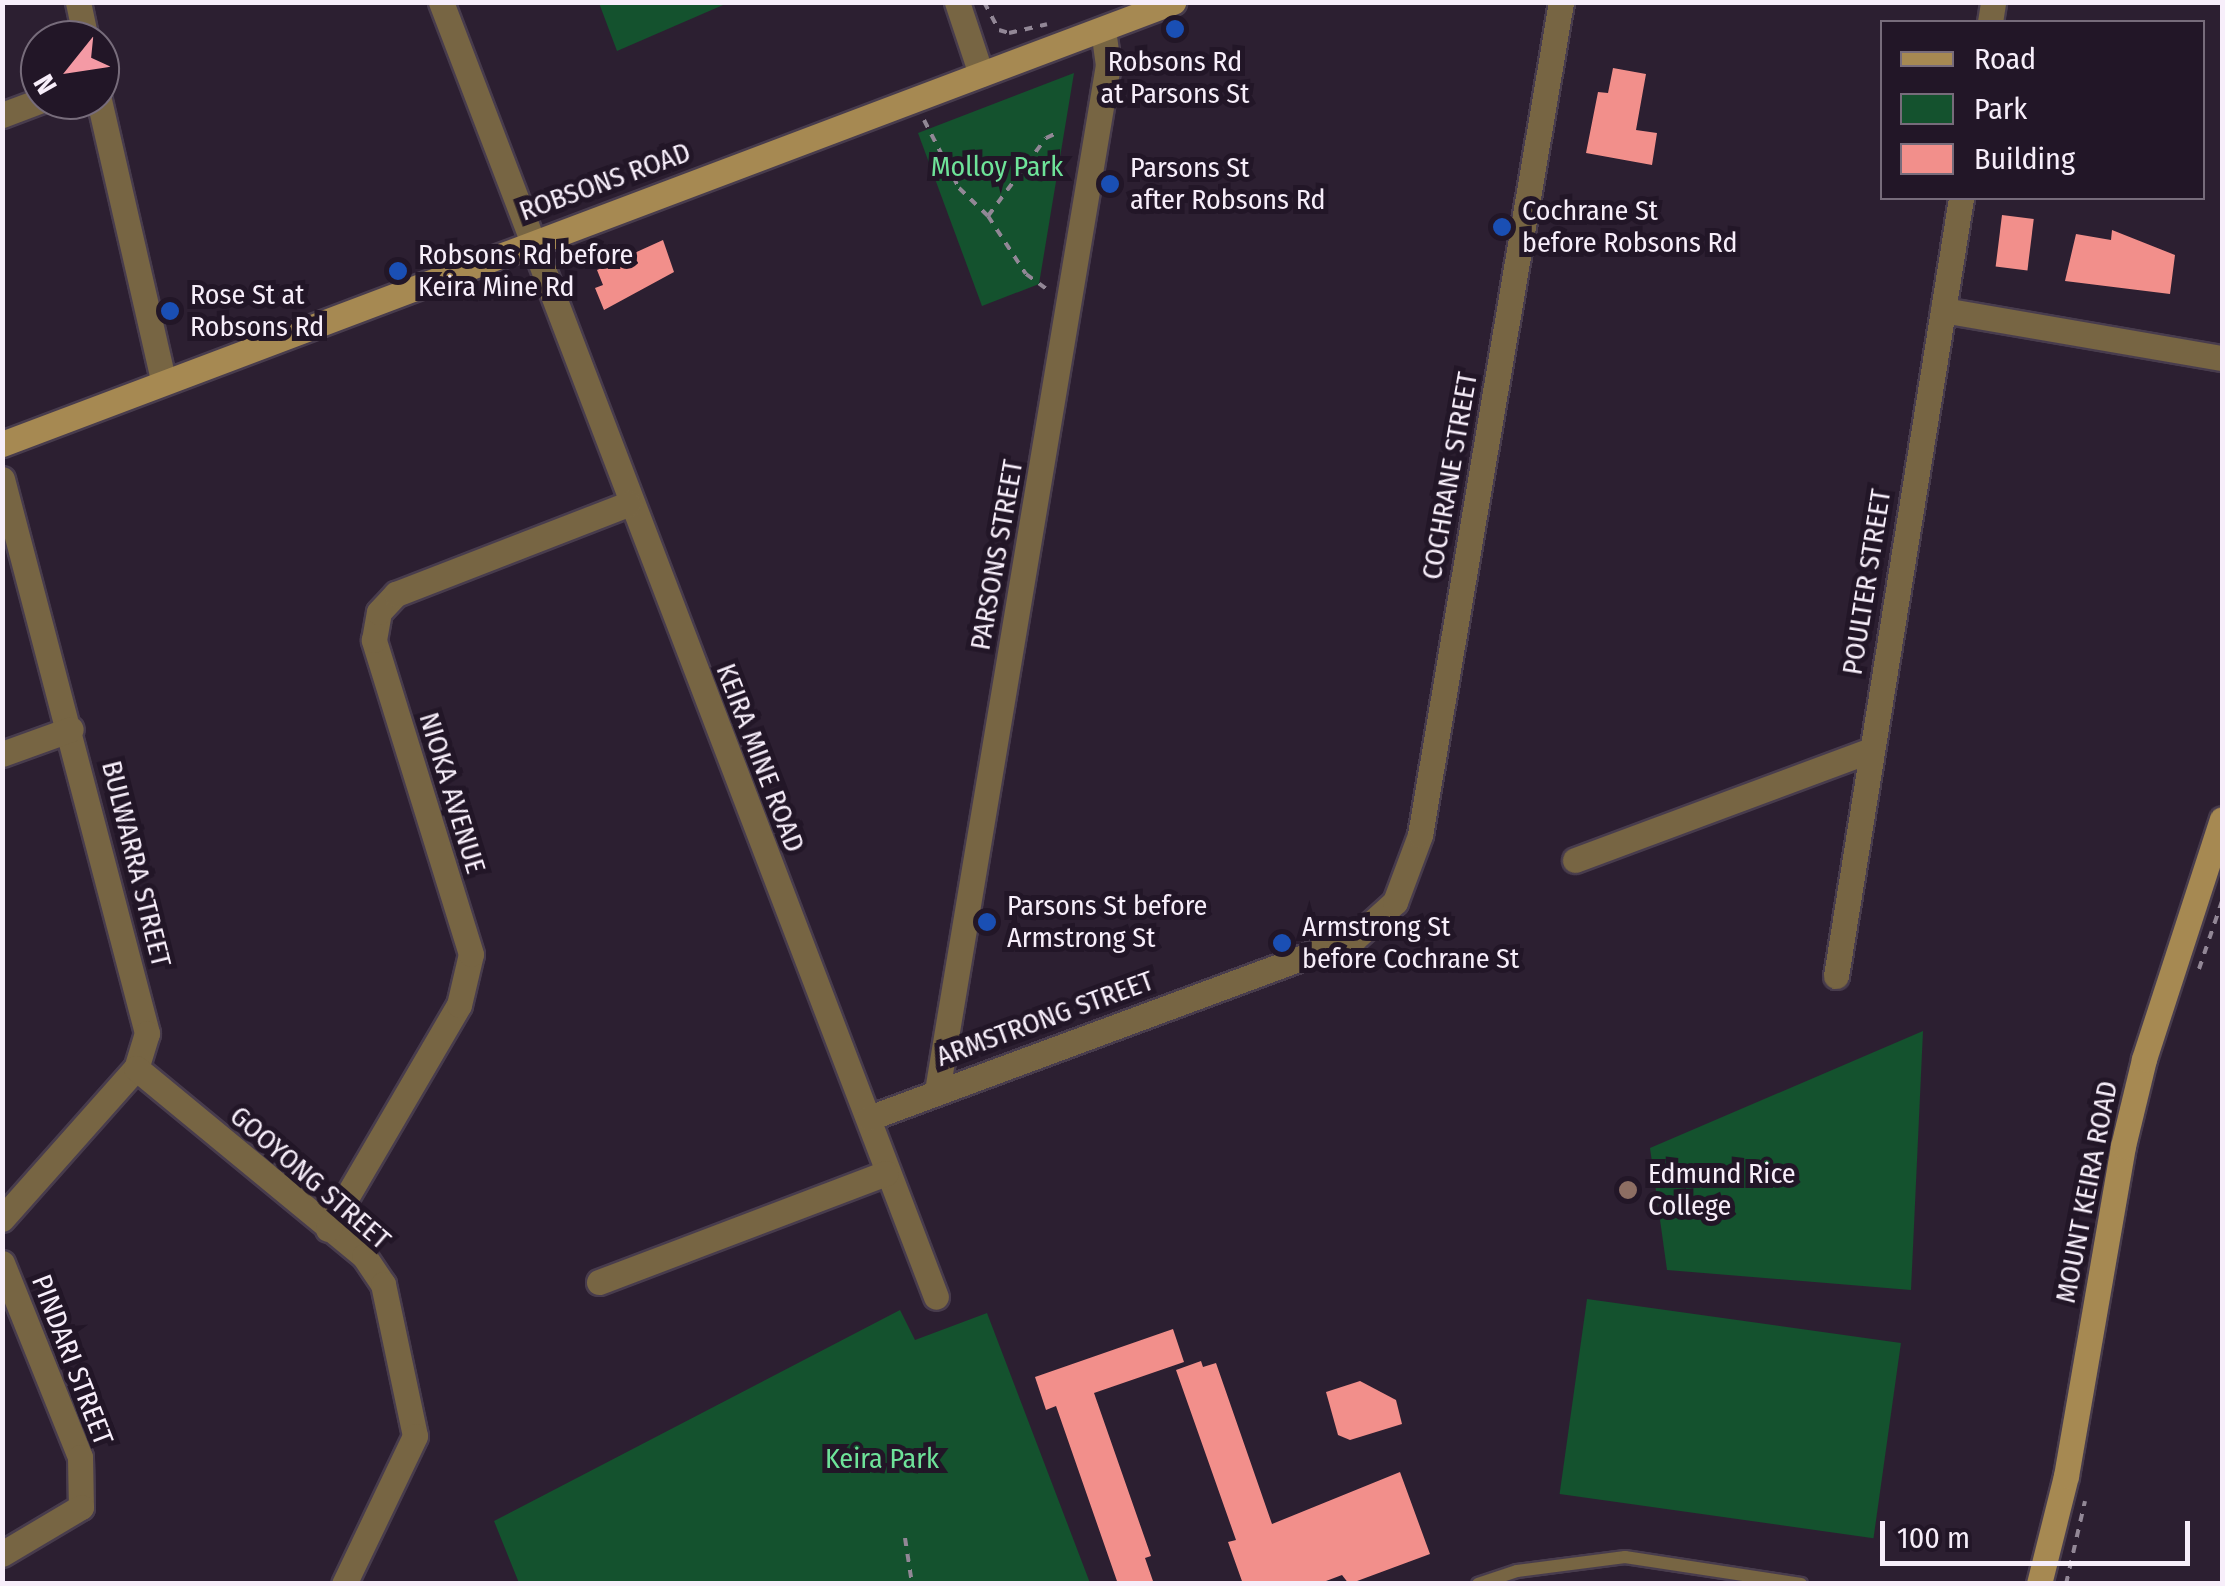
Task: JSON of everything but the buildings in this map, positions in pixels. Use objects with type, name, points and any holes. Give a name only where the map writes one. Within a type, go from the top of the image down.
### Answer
[{"type":"main road","name":"ROBSONS ROAD","points":[[2,444],[531,240],[1173,2]]},
{"type":"main road","name":"MOUNT KEIRA ROAD","points":[[2039,1584],[2066,1476],[2123,1146],[2144,1059],[2222,819]]},
{"type":"street","name":"KEIRA MINE ROAD","points":[[441,2],[628,504],[936,1297]]},
{"type":"street","points":[[957,2],[981,74]]},
{"type":"street","name":"COCHRANE STREET","points":[[1355,938],[1394,902],[1420,835],[1561,2]]},
{"type":"street","name":"PARSONS STREET","points":[[936,1090],[1108,65],[1103,30]]},
{"type":"street","points":[[104,120],[162,380]]},
{"type":"street","name":"POULTER STREET","points":[[1836,976],[1961,200]]},
{"type":"street","points":[[1942,310],[2222,358]]},
{"type":"street","name":"BULWARRA STREET","points":[[2,479],[71,729],[147,1033],[136,1068]]},
{"type":"street","name":"NIOKA AVENUE","points":[[328,1229],[459,1005],[470,954],[374,640],[378,612],[396,594],[628,504]]},
{"type":"street","points":[[2,754],[71,729]]},
{"type":"street","points":[[1575,860],[1870,750]]},
{"type":"street","name":"ARMSTRONG STREET","points":[[869,1118],[1355,938]]},
{"type":"street","points":[[2,1218],[136,1068]]},
{"type":"street","name":"GOOYONG STREET","points":[[136,1068],[364,1256],[383,1284],[415,1436],[344,1584]]},
{"type":"street","points":[[599,1282],[886,1173]]},
{"type":"street","name":"PINDARI STREET","points":[[2,1263],[80,1456],[81,1507],[2,1554]]},
{"type":"lane","points":[[1478,1584],[1517,1571],[1625,1557],[1801,1584]]},
{"type":"path","points":[[984,2],[991,20],[1009,33],[1045,20]]},
{"type":"path","points":[[924,120],[960,188],[988,216],[1026,274],[1070,306]]},
{"type":"path","points":[[988,216],[1046,138],[1060,132]]},
{"type":"path","points":[[2199,971],[2222,901]]},
{"type":"path","points":[[2066,1584],[2086,1492]]},
{"type":"path","points":[[906,1538],[912,1584]]},
{"type":"green space","points":[[599,2],[730,2],[617,51],[599,3]]},
{"type":"green space","name":"Molloy Park","points":[[1074,73],[1039,284],[982,306],[918,133]]},
{"type":"green space","points":[[1923,1031],[1911,1290],[1667,1270],[1650,1148]]},
{"type":"green space","points":[[1587,1299],[1901,1343],[1873,1538],[1560,1494]]},
{"type":"green space","name":"Keira Park","points":[[900,1310],[915,1340],[987,1313],[1090,1583],[519,1583],[494,1521]]},
{"type":"place","name":"Robsons Rd at Parsons St","points":[[1175,29]]},
{"type":"place","name":"Parsons St after Robsons Rd","points":[[1110,184]]},
{"type":"place","name":"Cochrane St before Robsons Rd","points":[[1502,227]]},
{"type":"place","name":"Robsons Rd before Keira Mine Rd","points":[[398,271]]},
{"type":"place","name":"Rose St at Robsons Rd","points":[[170,311]]},
{"type":"place","name":"Parsons St before Armstrong St","points":[[987,922]]},
{"type":"place","name":"Armstrong St before Cochrane St","points":[[1282,943]]},
{"type":"place","name":"Edmund Rice College","points":[[1628,1190]]}]
